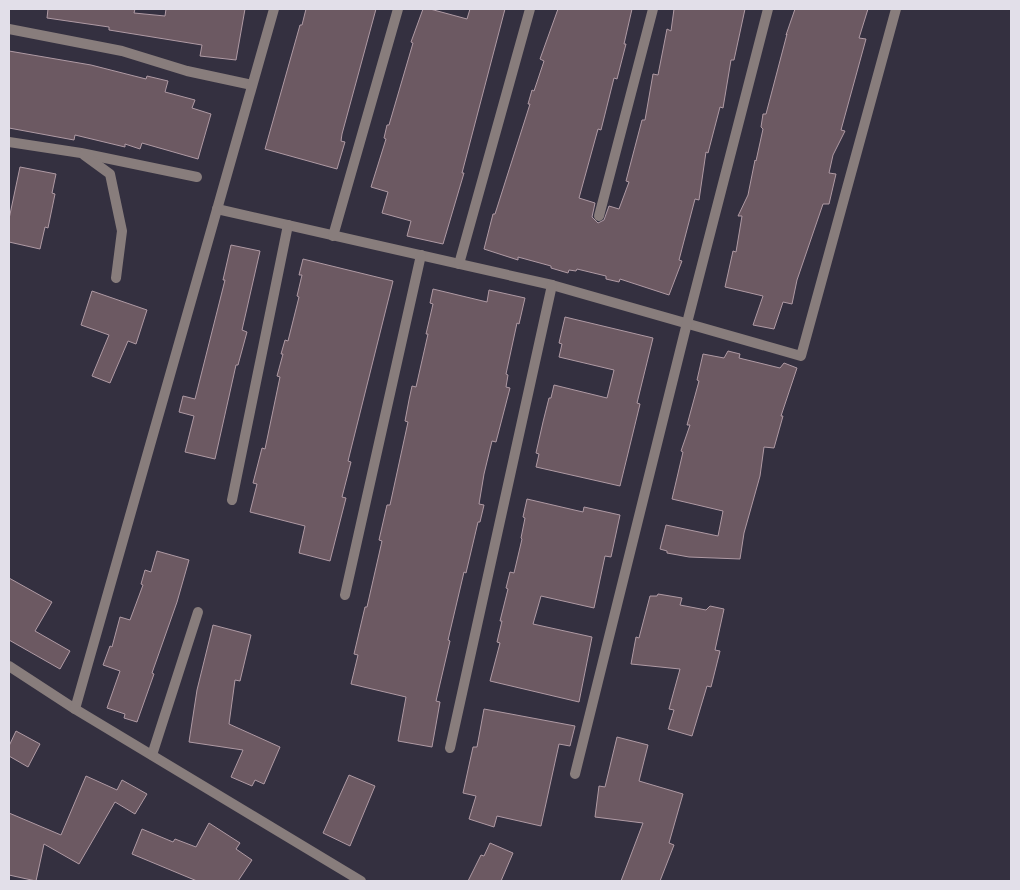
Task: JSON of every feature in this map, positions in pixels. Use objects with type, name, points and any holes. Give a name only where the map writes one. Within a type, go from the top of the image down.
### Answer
[{"type":"street","points":[[75,709],[274,9]]},
{"type":"street","points":[[333,236],[398,9]]},
{"type":"street","points":[[459,264],[530,9]]},
{"type":"street","points":[[599,216],[653,9]]},
{"type":"street","points":[[575,774],[687,323],[768,9]]},
{"type":"street","points":[[217,209],[552,285],[801,356],[896,9]]},
{"type":"street","points":[[9,29],[122,51],[188,71],[252,86]]},
{"type":"street","points":[[9,142],[81,153],[197,176]]},
{"type":"street","points":[[81,153],[110,174],[122,231],[116,278]]},
{"type":"street","points":[[232,500],[288,225]]},
{"type":"street","points":[[345,595],[421,256]]},
{"type":"street","points":[[450,748],[552,285]]},
{"type":"street","points":[[152,755],[198,612]]},
{"type":"street","points":[[9,666],[75,709],[361,881]]},
{"type":"building","points":[[48,9],[135,9],[134,13],[165,16],[166,9],[245,9],[236,60],[200,56],[202,45],[109,30],[109,27],[47,18]]},
{"type":"building","points":[[306,9],[376,9],[342,134],[341,141],[345,142],[337,169],[265,149]]},
{"type":"building","points":[[423,9],[430,9],[467,19],[470,9],[505,9],[462,173],[464,173],[443,244],[407,236],[411,221],[382,213],[388,192],[371,187],[386,139],[384,138],[387,125],[389,125],[413,43],[411,42]]},
{"type":"building","points":[[558,9],[632,9],[617,79],[614,78],[601,130],[598,129],[579,198],[595,203],[592,217],[598,223],[604,220],[609,206],[619,209],[629,182],[626,181],[642,120],[645,120],[653,74],[658,75],[667,29],[671,31],[674,9],[745,9],[734,60],[731,60],[723,108],[720,107],[708,153],[706,152],[699,200],[695,199],[679,260],[682,261],[669,295],[620,279],[619,282],[606,279],[606,276],[577,269],[576,271],[569,270],[568,273],[551,268],[551,266],[518,257],[518,260],[484,249],[493,214],[495,214],[530,104],[528,104],[532,90],[534,91],[544,61],[540,59]]},
{"type":"building","points":[[795,9],[868,9],[859,38],[866,39],[841,130],[845,131],[833,155],[829,173],[836,174],[829,204],[823,204],[797,280],[792,304],[783,302],[774,329],[753,325],[763,296],[725,287],[733,251],[736,252],[742,216],[738,216],[748,195],[756,161],[763,129],[761,127],[763,114],[766,114],[786,35]]},
{"type":"building","points":[[9,51],[91,65],[146,79],[147,76],[168,81],[165,92],[195,100],[192,108],[211,114],[198,159],[142,143],[140,149],[125,144],[125,147],[75,135],[74,140],[9,128]]},
{"type":"building","points":[[20,167],[56,174],[52,193],[55,194],[48,228],[45,227],[40,249],[9,242],[9,219]]},
{"type":"building","points":[[231,245],[260,251],[242,330],[247,332],[238,365],[236,365],[215,459],[185,452],[194,416],[179,412],[183,396],[195,399],[225,280],[223,280]]},
{"type":"building","points":[[303,259],[393,281],[348,461],[351,462],[342,497],[346,498],[330,561],[299,553],[305,526],[250,512],[257,484],[253,483],[262,448],[265,449],[280,377],[277,376],[283,354],[281,354],[285,340],[288,341],[299,297],[297,296],[302,275],[299,275]]},
{"type":"building","points":[[433,289],[487,302],[489,290],[525,298],[519,324],[517,323],[506,374],[508,375],[506,387],[510,388],[496,442],[492,441],[484,474],[479,504],[484,505],[466,573],[464,572],[448,640],[450,641],[436,701],[440,702],[432,747],[398,741],[406,697],[351,684],[358,655],[354,654],[365,607],[367,607],[382,541],[379,540],[387,505],[390,505],[408,422],[405,421],[412,386],[416,387],[428,334],[426,334],[433,304],[430,303]]},
{"type":"building","points":[[92,291],[147,310],[136,344],[128,341],[110,383],[92,376],[109,335],[81,325]]},
{"type":"building","points":[[565,317],[653,338],[637,403],[640,404],[620,486],[536,467],[539,454],[536,453],[549,398],[551,398],[554,385],[607,398],[614,370],[559,357],[562,344],[559,343]]},
{"type":"building","points":[[728,351],[740,354],[739,358],[780,368],[784,363],[797,368],[781,416],[783,416],[774,448],[764,447],[760,476],[744,533],[740,559],[689,557],[667,553],[667,551],[660,549],[666,525],[718,536],[723,511],[672,499],[683,452],[681,451],[690,425],[687,425],[699,381],[697,380],[703,354],[724,358]]},
{"type":"building","points":[[527,499],[583,512],[584,507],[620,515],[611,557],[605,556],[594,608],[541,596],[533,624],[592,637],[579,702],[490,681],[500,643],[497,642],[508,589],[506,588],[510,572],[514,573],[522,539],[525,518],[523,517]]},
{"type":"building","points":[[157,551],[189,560],[177,602],[152,673],[154,674],[137,722],[124,718],[125,714],[107,708],[120,671],[103,665],[110,646],[112,647],[120,617],[130,620],[143,585],[141,584],[145,570],[151,572]]},
{"type":"building","points":[[9,578],[52,602],[35,631],[70,651],[60,669],[9,640]]},
{"type":"building","points":[[658,594],[682,598],[680,605],[706,610],[710,606],[724,609],[715,650],[720,651],[711,687],[707,686],[692,736],[668,729],[674,710],[669,709],[680,669],[631,664],[636,637],[639,638],[650,596],[657,596]]},
{"type":"building","points":[[213,625],[251,635],[240,681],[235,680],[229,724],[280,747],[264,784],[255,780],[252,786],[231,777],[243,750],[189,742],[197,690]]},
{"type":"building","points":[[484,709],[575,726],[570,746],[559,744],[541,826],[497,816],[494,827],[469,819],[476,796],[463,793],[473,747],[477,747]]},
{"type":"building","points":[[16,731],[40,744],[28,767],[9,756],[9,746]]},
{"type":"building","points":[[617,737],[648,745],[639,781],[683,794],[669,843],[674,845],[660,881],[621,881],[643,823],[595,817],[599,786],[605,787]]},
{"type":"building","points":[[349,775],[375,786],[350,846],[323,833]]},
{"type":"building","points":[[86,776],[117,790],[122,780],[147,794],[135,814],[115,802],[79,864],[44,844],[36,881],[9,875],[9,813],[61,835]]},
{"type":"building","points":[[209,823],[240,843],[236,849],[252,860],[238,881],[197,881],[132,854],[142,829],[173,842],[175,839],[196,847]]},
{"type":"building","points":[[490,843],[513,853],[501,881],[468,881],[481,855],[484,856]]}]
